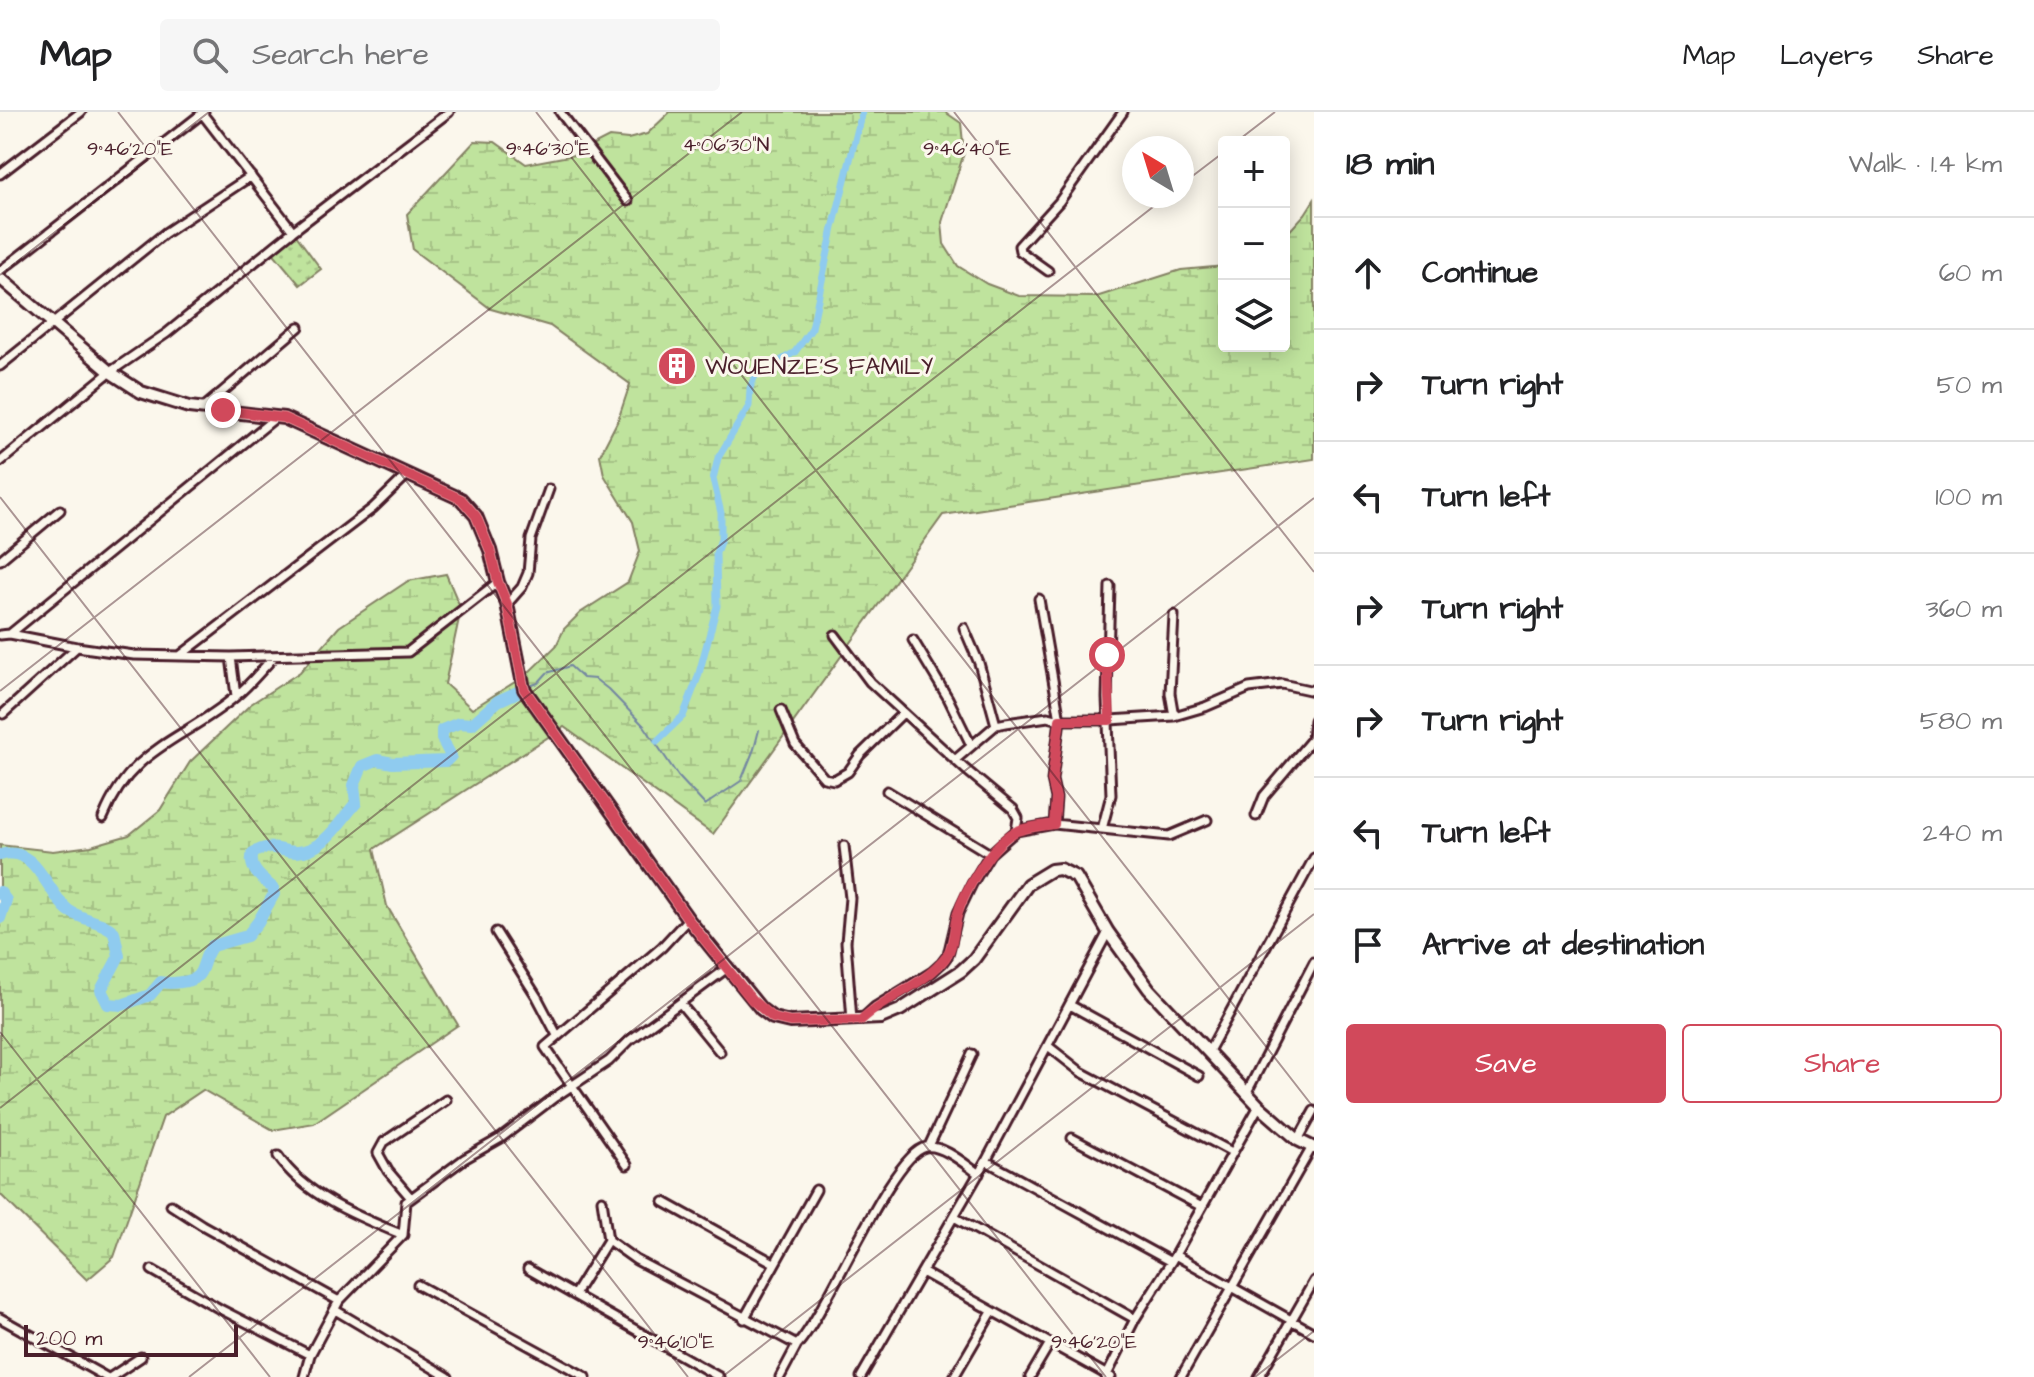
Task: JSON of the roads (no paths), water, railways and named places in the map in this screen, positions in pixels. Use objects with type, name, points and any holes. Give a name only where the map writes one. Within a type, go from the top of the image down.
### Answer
[{"type":"main road","points":[[0,278],[110,372],[141,392],[174,404],[202,409],[276,416],[319,432],[461,499],[476,516],[490,550],[507,604],[524,689],[688,919],[726,969],[761,1009],[773,1018],[790,1022],[857,1020],[881,1018],[900,1010],[961,971],[974,959],[1028,884],[1051,870],[1060,869],[1076,877],[1138,977],[1246,1094],[1298,1140],[1313,1148]]},
{"type":"street","points":[[0,174],[81,112]]},
{"type":"street","points":[[0,462],[110,372],[167,333],[293,231],[449,112]]},
{"type":"street","points":[[1048,271],[1020,251],[1019,246],[1059,202],[1123,112]]},
{"type":"street","points":[[0,271],[202,113],[293,231]]},
{"type":"street","points":[[561,113],[628,201]]},
{"type":"street","points":[[0,366],[165,233],[251,176]]},
{"type":"street","points":[[202,409],[299,327]]},
{"type":"street","points":[[10,634],[276,416]]},
{"type":"street","points":[[181,655],[373,508],[407,475]]},
{"type":"street","points":[[507,604],[522,587],[528,573],[531,539],[549,489]]},
{"type":"street","points":[[0,560],[60,510]]},
{"type":"street","points":[[0,635],[10,634],[134,655],[231,657],[408,652],[498,582]]},
{"type":"street","points":[[1102,829],[1111,795],[1107,698],[1110,586]]},
{"type":"street","points":[[1039,599],[1060,720],[1052,780],[1056,798],[1054,824]]},
{"type":"street","points":[[1174,615],[1170,693],[1174,716]]},
{"type":"street","points":[[964,628],[979,663],[996,725]]},
{"type":"street","points":[[835,635],[870,682],[1013,809],[1018,818],[1016,831]]},
{"type":"street","points":[[913,640],[948,698],[971,745]]},
{"type":"street","points":[[3,714],[77,647]]},
{"type":"street","points":[[103,818],[117,787],[139,762],[236,696],[275,656]]},
{"type":"street","points":[[231,657],[236,696]]},
{"type":"street","points":[[955,760],[996,725],[1048,717],[1060,720],[1110,720],[1174,716],[1205,707],[1249,688],[1282,684],[1314,691]]},
{"type":"street","points":[[781,710],[795,744],[824,778],[834,780],[848,772],[860,755],[903,713]]},
{"type":"street","points":[[1256,816],[1264,796],[1312,739],[1314,720]]},
{"type":"street","points":[[887,791],[990,854]]},
{"type":"street","points":[[844,846],[850,898],[846,942],[857,1020],[932,972],[948,955],[958,913],[990,854],[1016,831],[1054,824],[1169,836],[1207,820]]},
{"type":"street","points":[[1209,1051],[1314,858]]},
{"type":"street","points":[[627,1165],[545,1051],[546,1043],[627,978],[688,919]]},
{"type":"street","points":[[496,932],[557,1035]]},
{"type":"street","points":[[861,1377],[979,1174],[1108,932]]},
{"type":"street","points":[[1246,1094],[1314,962]]},
{"type":"street","points":[[304,1377],[310,1355],[339,1301],[403,1235],[406,1202],[609,1061],[630,1040],[726,969]]},
{"type":"street","points":[[680,1003],[720,1052]]},
{"type":"street","points":[[1070,1005],[1199,1076]]},
{"type":"street","points":[[1048,1046],[1081,1072],[1232,1152]]},
{"type":"street","points":[[929,1146],[972,1054]]},
{"type":"street","points":[[411,1198],[388,1171],[378,1153],[384,1142],[446,1100]]},
{"type":"street","points":[[922,1272],[1108,1376],[1135,1319],[1259,1106]]},
{"type":"street","points":[[1298,1140],[1314,1111]]},
{"type":"street","points":[[1072,1138],[1202,1207]]},
{"type":"street","points":[[780,1377],[903,1163],[921,1148],[929,1146],[979,1174]]},
{"type":"street","points":[[1181,1377],[1313,1148]]},
{"type":"street","points":[[278,1156],[289,1173],[342,1208],[403,1235]]},
{"type":"street","points":[[986,1161],[1232,1287],[1314,1333]]},
{"type":"street","points":[[744,1319],[816,1190]]},
{"type":"street","points":[[574,1295],[608,1240],[602,1200]]},
{"type":"street","points":[[664,1202],[774,1263]]},
{"type":"street","points":[[171,1205],[339,1301]]},
{"type":"street","points":[[954,1217],[1135,1319]]},
{"type":"street","points":[[608,1240],[636,1260],[797,1345]]},
{"type":"street","points":[[528,1269],[719,1377]]},
{"type":"street","points":[[152,1270],[310,1355]]},
{"type":"street","points":[[1259,1377],[1314,1281]]},
{"type":"street","points":[[418,1285],[586,1377]]},
{"type":"street","points":[[335,1310],[448,1377]]},
{"type":"street","points":[[954,1377],[992,1312]]},
{"type":"street","points":[[0,1318],[108,1377],[141,1357]]},
{"type":"street","points":[[1030,1377],[1050,1343]]},
{"type":"waterway","points":[[657,741],[683,716],[698,677],[717,606],[716,553],[721,539],[721,513],[713,479],[718,458],[749,406],[750,388],[755,376],[795,352],[812,328],[862,112]]},
{"type":"waterway","points":[[527,687],[538,683],[547,673],[570,666],[583,678],[595,679],[645,727],[678,776],[705,805],[741,781],[759,730]]},
{"type":"waterway","points":[[0,855],[13,854],[32,863],[68,910],[114,932],[119,956],[101,990],[108,1004],[122,1005],[150,995],[161,982],[190,981],[199,974],[212,946],[247,936],[274,894],[274,889],[254,869],[253,853],[270,848],[305,851],[322,842],[356,803],[354,785],[362,766],[377,760],[393,763],[446,761],[451,756],[442,739],[442,730],[459,723],[472,724],[498,701],[524,689]]},
{"type":"waterway","points":[[0,892],[6,900],[0,918]]},
{"type":"place","name":"WOUENZE'S FAMILY","points":[[677,366]]}]
